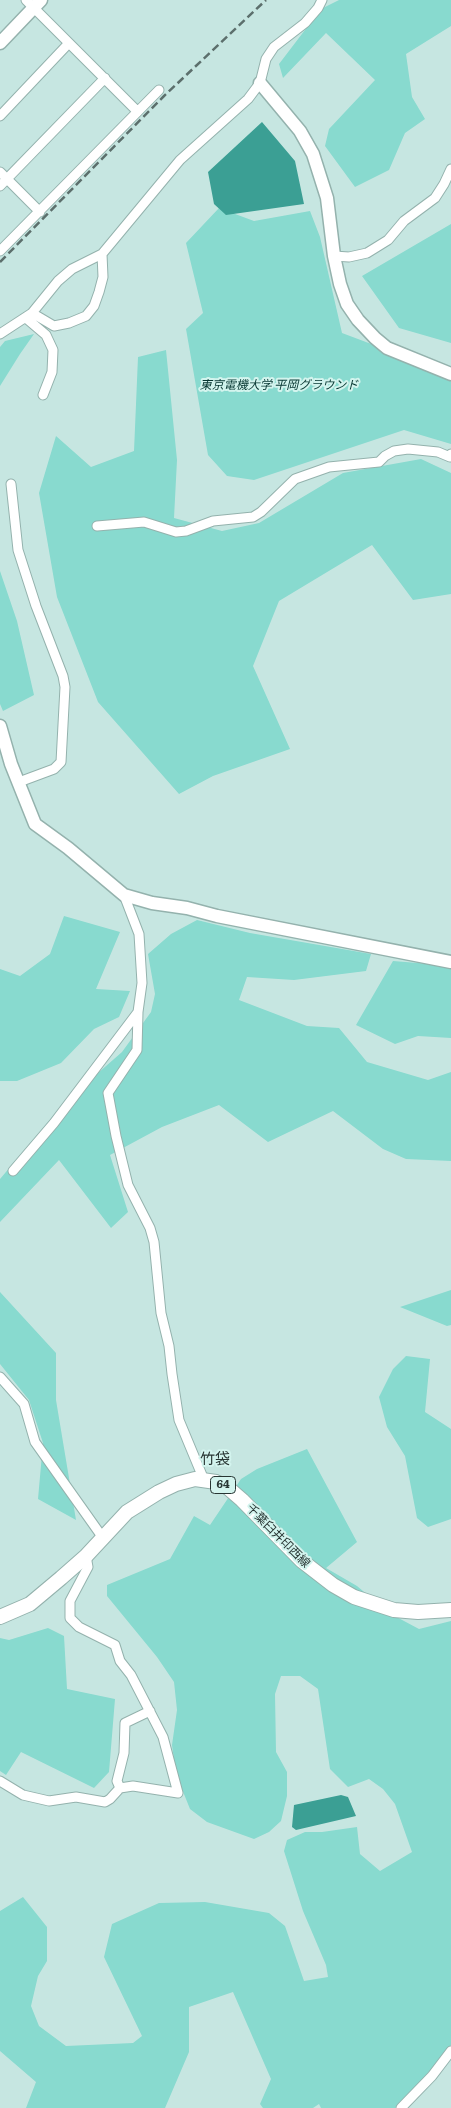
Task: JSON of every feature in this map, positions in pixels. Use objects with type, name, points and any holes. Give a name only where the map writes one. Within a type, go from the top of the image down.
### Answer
[{"type":"main road","name":"千葉臼井印西線","points":[[0,1617],[30,1604],[86,1556],[127,1512],[159,1492],[186,1480],[216,1482],[227,1487],[302,1561],[333,1585],[347,1593],[394,1610],[418,1612],[451,1610]]},
{"type":"street","points":[[0,334],[29,315],[58,281],[72,269],[102,254],[180,160],[248,99],[260,83],[266,59],[274,47],[304,23],[318,8],[322,0]]},
{"type":"street","points":[[0,43],[34,3],[69,43],[137,111]]},
{"type":"street","points":[[0,116],[69,43]]},
{"type":"street","points":[[40,212],[2,179],[105,78]]},
{"type":"street","points":[[260,83],[277,100],[300,130],[313,154],[327,198],[334,256],[340,284],[347,304],[358,320],[375,338],[401,355],[451,374]]},
{"type":"street","points":[[0,251],[159,90]]},
{"type":"street","points":[[334,256],[349,257],[368,253],[388,240],[404,221],[435,198],[451,169]]},
{"type":"street","points":[[29,315],[54,326],[69,323],[86,316],[94,306],[103,277],[102,254]]},
{"type":"street","points":[[29,315],[46,335],[53,350],[52,372],[43,395]]},
{"type":"street","points":[[97,526],[144,522],[176,532],[186,531],[213,521],[253,517],[261,512],[295,479],[329,467],[380,462],[385,456],[394,451],[408,449],[438,452],[450,457],[451,454]]},
{"type":"street","points":[[12,484],[18,550],[36,606],[63,676],[65,687],[61,762],[54,769],[19,782]]},
{"type":"street","points":[[0,726],[35,824],[68,848],[124,896],[451,962]]},
{"type":"street","points":[[124,896],[139,934],[140,944],[142,982],[138,1012],[137,1050],[108,1093],[128,1185],[150,1228],[154,1242],[161,1313],[169,1346],[179,1420],[204,1480]]},
{"type":"street","points":[[13,1171],[54,1123],[138,1012]]},
{"type":"street","points":[[0,1377],[24,1404],[35,1442],[103,1538]]},
{"type":"street","points":[[0,1781],[23,1795],[49,1801],[76,1797],[105,1802],[120,1788],[132,1786],[178,1793],[163,1737],[130,1674],[120,1661],[115,1645],[79,1627],[70,1618],[70,1601],[88,1567],[86,1556]]},
{"type":"street","points":[[120,1788],[117,1781],[124,1753],[125,1723],[150,1711]]},
{"type":"street","points":[[401,2108],[432,2076],[451,2051]]},
{"type":"green space","points":[[339,0],[451,0],[451,26],[406,54],[412,97],[425,119],[405,133],[389,170],[355,187],[325,146],[329,129],[375,80],[326,33],[283,78],[279,64],[321,9]]},
{"type":"green space","name":"東京電機大学 平岡グラウンド","points":[[219,208],[254,221],[310,211],[320,237],[342,333],[451,374],[451,444],[404,430],[254,480],[227,476],[208,455],[186,329],[203,313],[186,243]]},
{"type":"green space","points":[[451,224],[451,343],[399,328],[362,276]]},
{"type":"green space","points":[[34,334],[0,386],[0,347],[5,341]]},
{"type":"green space","points":[[166,350],[177,460],[174,518],[222,531],[259,523],[343,473],[421,459],[451,473],[451,594],[413,600],[372,545],[279,601],[253,666],[290,749],[213,776],[179,794],[98,702],[57,597],[39,493],[56,436],[91,467],[134,451],[138,357]]},
{"type":"green space","points":[[0,571],[17,621],[34,695],[3,711],[0,704]]},
{"type":"green space","points":[[64,916],[120,932],[96,989],[130,991],[119,1017],[94,1029],[61,1063],[17,1081],[0,1081],[0,969],[20,976],[50,954]]},
{"type":"green space","points":[[197,920],[250,933],[371,954],[366,971],[294,980],[247,977],[239,1000],[307,1026],[339,1028],[367,1062],[428,1080],[451,1072],[451,1161],[406,1159],[383,1149],[333,1111],[268,1142],[219,1105],[162,1127],[110,1155],[128,1212],[111,1228],[59,1160],[0,1222],[0,1179],[65,1102],[122,1052],[151,1012],[155,994],[148,954],[171,934]]},
{"type":"green space","points":[[393,961],[442,965],[451,968],[451,1038],[418,1036],[395,1044],[356,1025]]},
{"type":"green space","points":[[451,1290],[451,1325],[447,1326],[400,1307]]},
{"type":"green space","points":[[0,1292],[56,1353],[56,1400],[76,1520],[38,1499],[43,1443],[29,1400],[0,1364]]},
{"type":"green space","points":[[406,1356],[430,1359],[425,1412],[451,1429],[451,1519],[428,1527],[417,1518],[405,1456],[387,1427],[379,1397],[393,1369]]},
{"type":"green space","points":[[307,1449],[357,1542],[326,1568],[357,1586],[389,1613],[419,1629],[451,1621],[451,2045],[410,2097],[395,2108],[321,2108],[319,2104],[313,2108],[263,2108],[260,2104],[271,2079],[233,1992],[189,2007],[189,2052],[165,2108],[26,2108],[36,2082],[0,2051],[0,1911],[23,1897],[47,1927],[47,1961],[38,1976],[31,2006],[39,2026],[66,2046],[133,2043],[142,2036],[104,1957],[112,1924],[159,1903],[205,1902],[269,1913],[285,1926],[304,1981],[328,1977],[326,1965],[303,1911],[284,1851],[287,1840],[305,1832],[322,1832],[357,1827],[360,1854],[380,1871],[412,1852],[395,1804],[383,1789],[369,1779],[348,1787],[330,1769],[318,1689],[300,1676],[281,1676],[275,1694],[276,1752],[287,1772],[287,1796],[281,1821],[269,1832],[254,1839],[207,1822],[190,1809],[176,1774],[172,1745],[177,1710],[174,1682],[157,1657],[107,1596],[107,1585],[170,1559],[194,1516],[210,1525],[241,1479],[257,1469]]},
{"type":"green space","points":[[48,1628],[64,1636],[67,1689],[115,1699],[109,1772],[94,1788],[21,1752],[6,1775],[0,1771],[0,1638],[9,1640]]},
{"type":"shaded area","points":[[262,122],[295,161],[304,204],[226,215],[214,204],[208,172]]},
{"type":"shaded area","points":[[341,1795],[348,1797],[356,1816],[296,1830],[292,1827],[294,1805]]},
{"type":"railway","points":[[0,262],[164,96],[266,0]]},
{"type":"district","name":"竹袋","points":[[215,1460]]}]
